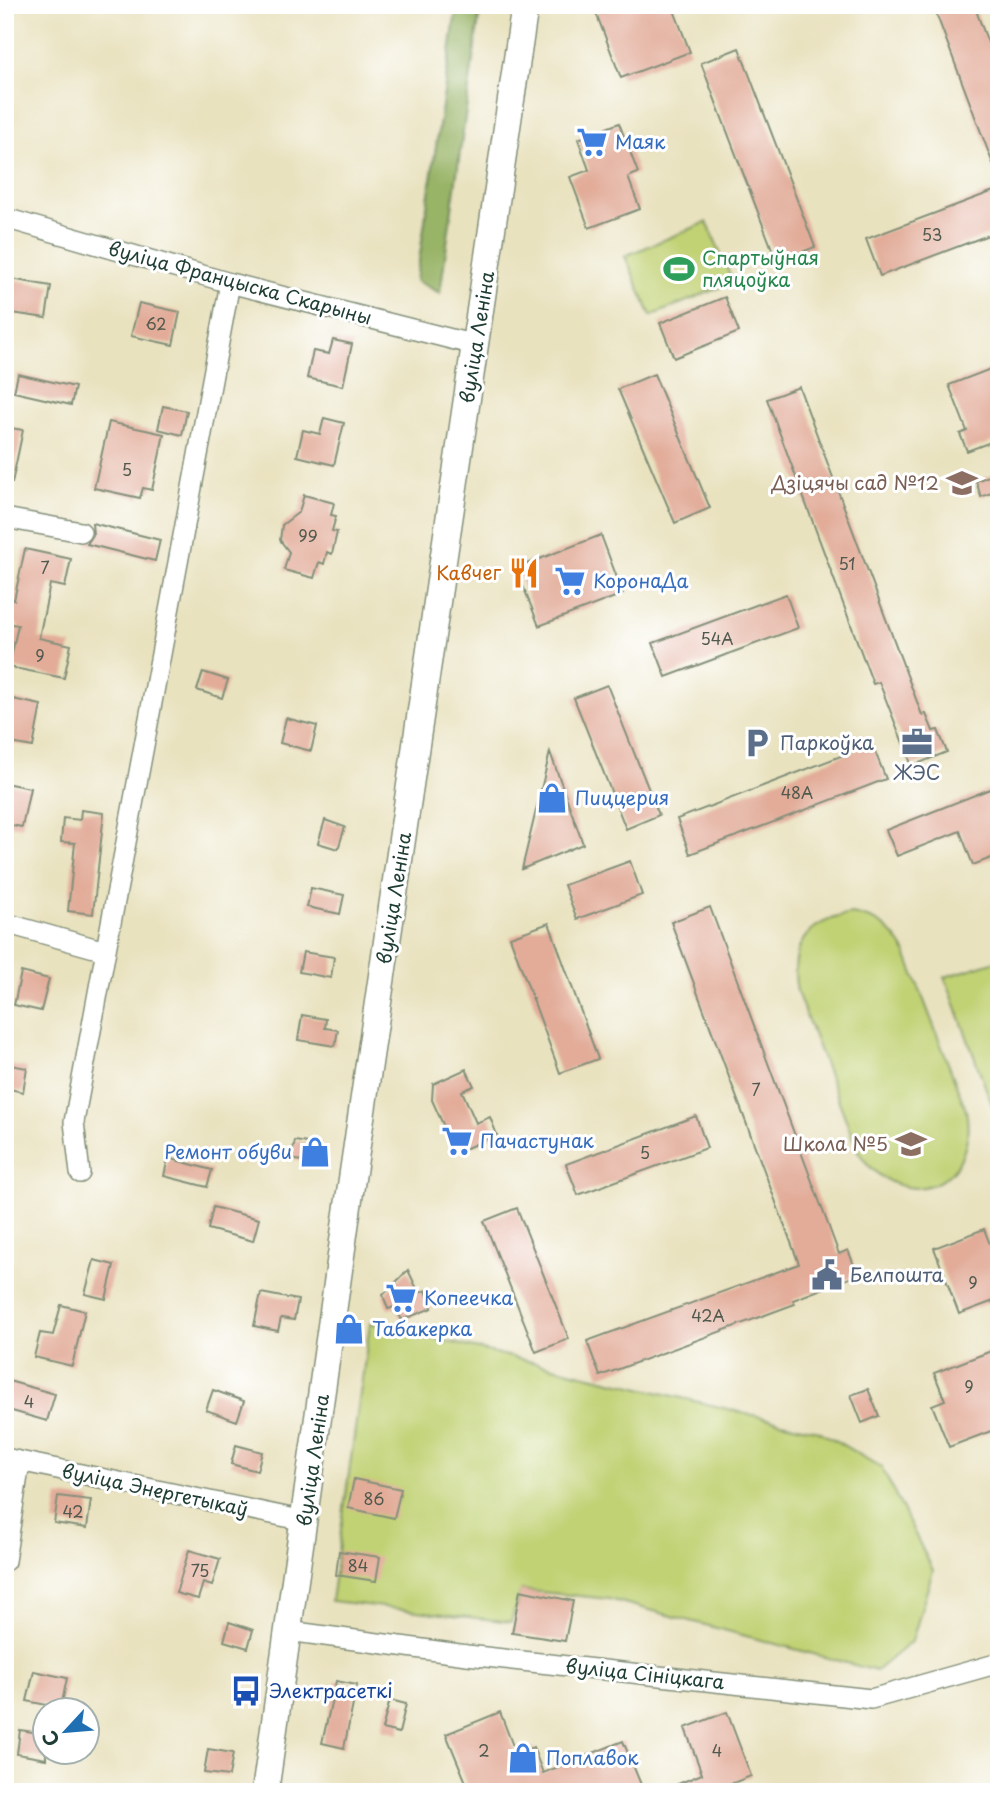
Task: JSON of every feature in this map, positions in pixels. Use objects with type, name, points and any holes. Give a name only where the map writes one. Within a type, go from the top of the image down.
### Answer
[{"type":"main road","name":"вуліца Леніна","points":[[265,1792],[348,1206],[525,5]]},
{"type":"street","name":"вуліца Францыска Скарыны","points":[[5,218],[230,283],[475,345]]},
{"type":"street","points":[[80,1173],[74,1122],[230,283]]},
{"type":"street","points":[[5,518],[81,532]]},
{"type":"street","points":[[5,923],[105,951]]},
{"type":"street","points":[[5,1561],[12,1460]]},
{"type":"street","name":"вуліца Энергетыкаў","points":[[12,1460],[305,1521]]},
{"type":"street","name":"вуліца Сініцкага","points":[[288,1631],[467,1655],[871,1699],[999,1663]]},
{"type":"green space","points":[[457,5],[481,5],[440,293],[416,281]]},
{"type":"green space","name":"Спартыўная пляцоўка","points":[[707,222],[733,282],[651,316],[625,256]]},
{"type":"green space","points":[[852,914],[883,926],[905,951],[966,1110],[967,1137],[961,1158],[949,1174],[933,1184],[914,1188],[895,1184],[875,1172],[858,1151],[797,992],[796,961],[804,938],[823,923]]},
{"type":"green space","points":[[999,960],[999,1124],[945,977]]},
{"type":"green space","points":[[370,1323],[819,1431],[882,1468],[933,1570],[912,1641],[876,1671],[609,1599],[521,1590],[511,1622],[331,1601]]},
{"type":"building","points":[[593,5],[672,5],[690,52],[621,78]]},
{"type":"building","points":[[933,5],[974,5],[999,73],[999,180]]},
{"type":"building","points":[[739,48],[815,247],[777,262],[701,63]]},
{"type":"building","points":[[619,123],[638,173],[628,177],[640,209],[589,228],[570,177],[589,170],[578,139]]},
{"type":"building","points":[[999,189],[999,231],[880,276],[866,239]]},
{"type":"building","points":[[5,278],[51,286],[46,318],[5,312]]},
{"type":"building","points":[[725,297],[739,332],[674,358],[660,323]]},
{"type":"building","points":[[139,303],[180,312],[173,345],[131,336]]},
{"type":"building","points":[[333,340],[352,344],[343,386],[307,378],[313,351],[329,354]]},
{"type":"building","name":"Дзіцячы сад №12","points":[[993,368],[999,383],[999,439],[967,451],[960,434],[967,431],[949,385]]},
{"type":"building","points":[[18,374],[75,387],[71,405],[14,392]]},
{"type":"building","points":[[654,374],[710,508],[675,523],[618,389]]},
{"type":"building","points":[[799,387],[922,715],[926,714],[933,731],[938,730],[947,752],[912,766],[879,682],[873,684],[767,399]]},
{"type":"building","points":[[163,406],[187,411],[182,435],[158,429]]},
{"type":"building","points":[[324,418],[344,423],[334,465],[297,456],[303,430],[320,434]]},
{"type":"building","points":[[109,422],[164,434],[152,490],[143,488],[140,498],[94,488]]},
{"type":"building","points":[[5,427],[23,430],[12,483],[5,482]]},
{"type":"building","name":"Дзіцячы сад №12","points":[[999,472],[999,490],[981,497],[976,481]]},
{"type":"building","points":[[304,495],[334,503],[331,515],[336,516],[332,531],[337,532],[332,554],[327,552],[324,564],[319,562],[314,578],[284,570],[289,552],[280,540],[282,525],[299,512]]},
{"type":"building","points":[[92,523],[160,540],[155,561],[87,544],[93,535]]},
{"type":"building","name":"КоронаДа","points":[[601,535],[623,594],[539,626],[516,568]]},
{"type":"building","points":[[25,549],[71,559],[65,587],[50,584],[39,638],[71,645],[64,678],[9,667],[18,625],[5,623],[5,617],[9,599],[14,600]]},
{"type":"building","points":[[786,594],[798,628],[666,677],[653,643]]},
{"type":"building","points":[[203,672],[228,680],[222,698],[197,690]]},
{"type":"building","points":[[607,685],[659,815],[626,829],[574,698]]},
{"type":"building","points":[[8,698],[41,705],[33,747],[5,742]]},
{"type":"building","points":[[286,718],[317,726],[311,751],[280,743]]},
{"type":"building","points":[[872,744],[886,779],[690,854],[677,819]]},
{"type":"building","name":"Пиццерия","points":[[550,752],[583,844],[522,869]]},
{"type":"building","points":[[5,783],[30,788],[22,827],[5,824]]},
{"type":"building","points":[[990,789],[999,810],[999,855],[973,865],[960,831],[897,856],[886,830]]},
{"type":"building","points":[[81,810],[104,813],[93,914],[68,911],[75,843],[61,842],[63,818],[80,820]]},
{"type":"building","points":[[325,820],[345,827],[338,849],[318,843]]},
{"type":"building","points":[[630,861],[642,895],[577,919],[564,885]]},
{"type":"building","points":[[311,888],[344,895],[340,914],[307,907]]},
{"type":"building","points":[[710,907],[839,1254],[848,1250],[858,1275],[793,1300],[795,1304],[600,1376],[587,1341],[799,1264],[671,922]]},
{"type":"building","points":[[549,923],[598,1059],[560,1073],[510,937]]},
{"type":"building","points":[[303,952],[334,957],[331,978],[299,972]]},
{"type":"building","points":[[21,972],[49,979],[41,1011],[14,1005]]},
{"type":"building","points":[[302,1015],[326,1019],[325,1028],[338,1030],[335,1046],[298,1040]]},
{"type":"building","points":[[5,1064],[27,1068],[23,1092],[5,1088]]},
{"type":"building","points":[[466,1069],[474,1086],[462,1091],[476,1123],[490,1117],[497,1135],[462,1150],[449,1138],[432,1100],[433,1084]]},
{"type":"building","points":[[696,1116],[707,1148],[578,1195],[566,1164]]},
{"type":"building","points":[[295,1141],[320,1145],[316,1164],[291,1159]]},
{"type":"building","points":[[168,1158],[212,1170],[207,1187],[164,1176]]},
{"type":"building","points":[[213,1207],[259,1219],[253,1241],[208,1229]]},
{"type":"building","points":[[517,1208],[569,1339],[536,1352],[484,1221]]},
{"type":"building","points":[[984,1229],[999,1267],[999,1299],[959,1314],[934,1248]]},
{"type":"building","points":[[94,1260],[114,1265],[106,1299],[85,1294]]},
{"type":"building","points":[[408,1270],[419,1293],[426,1290],[432,1308],[402,1320],[395,1307],[388,1309],[383,1295]]},
{"type":"building","points":[[261,1293],[298,1300],[294,1320],[281,1318],[278,1331],[254,1326]]},
{"type":"building","points":[[61,1305],[85,1311],[72,1366],[34,1357],[40,1333],[53,1335]]},
{"type":"building","points":[[999,1348],[999,1428],[949,1447],[932,1405],[945,1400],[934,1373]]},
{"type":"building","points":[[5,1380],[55,1394],[47,1421],[5,1409]]},
{"type":"building","points":[[868,1389],[879,1416],[862,1423],[851,1395]]},
{"type":"building","points":[[213,1390],[244,1401],[237,1421],[206,1410]]},
{"type":"building","points":[[236,1445],[262,1452],[257,1471],[231,1464]]},
{"type":"building","points":[[354,1479],[401,1489],[394,1518],[348,1508]]},
{"type":"building","points":[[58,1496],[91,1500],[87,1528],[54,1523]]},
{"type":"building","points":[[189,1550],[220,1559],[212,1586],[203,1583],[198,1599],[176,1593]]},
{"type":"building","points":[[339,1551],[380,1557],[376,1581],[336,1575]]},
{"type":"building","points":[[520,1590],[573,1601],[565,1641],[512,1633]]},
{"type":"building","points":[[229,1622],[253,1630],[248,1648],[224,1641]]},
{"type":"building","points":[[34,1671],[67,1678],[63,1696],[32,1696],[32,1702],[27,1701]]},
{"type":"building","points":[[336,1681],[357,1685],[344,1748],[322,1743]]},
{"type":"building","points":[[390,1700],[406,1704],[399,1733],[382,1729]]},
{"type":"building","points":[[500,1712],[516,1754],[533,1747],[543,1773],[623,1741],[644,1792],[470,1792],[446,1734]]},
{"type":"building","points":[[727,1712],[751,1776],[710,1792],[659,1792],[702,1774],[685,1728]]},
{"type":"building","points":[[20,1730],[32,1732],[32,1757],[17,1754]]},
{"type":"building","points":[[208,1749],[233,1753],[229,1776],[204,1773]]},
{"type":"place","name":"Маяк","points":[[592,142]]},
{"type":"place","name":"Спартыўная пляцоўка","points":[[679,269]]},
{"type":"place","name":"Дзіцячы сад №12","points":[[962,483]]},
{"type":"place","name":"Кавчег","points":[[524,573]]},
{"type":"place","name":"КоронаДа","points":[[570,581]]},
{"type":"place","name":"ЖЭС","points":[[917,742]]},
{"type":"place","name":"Паркоўка","points":[[757,743]]},
{"type":"place","name":"Пиццерия","points":[[552,798]]},
{"type":"place","name":"Пачастунак","points":[[457,1141]]},
{"type":"place","name":"Школа №5","points":[[911,1144]]},
{"type":"place","name":"Ремонт обуви","points":[[315,1152]]},
{"type":"place","name":"Белпошта","points":[[827,1275]]},
{"type":"place","name":"Копеечка","points":[[401,1298]]},
{"type":"place","name":"Табакерка","points":[[349,1329]]},
{"type":"place","name":"Электрасеткі","points":[[246,1691]]},
{"type":"place","name":"Поплавок","points":[[523,1758]]}]
